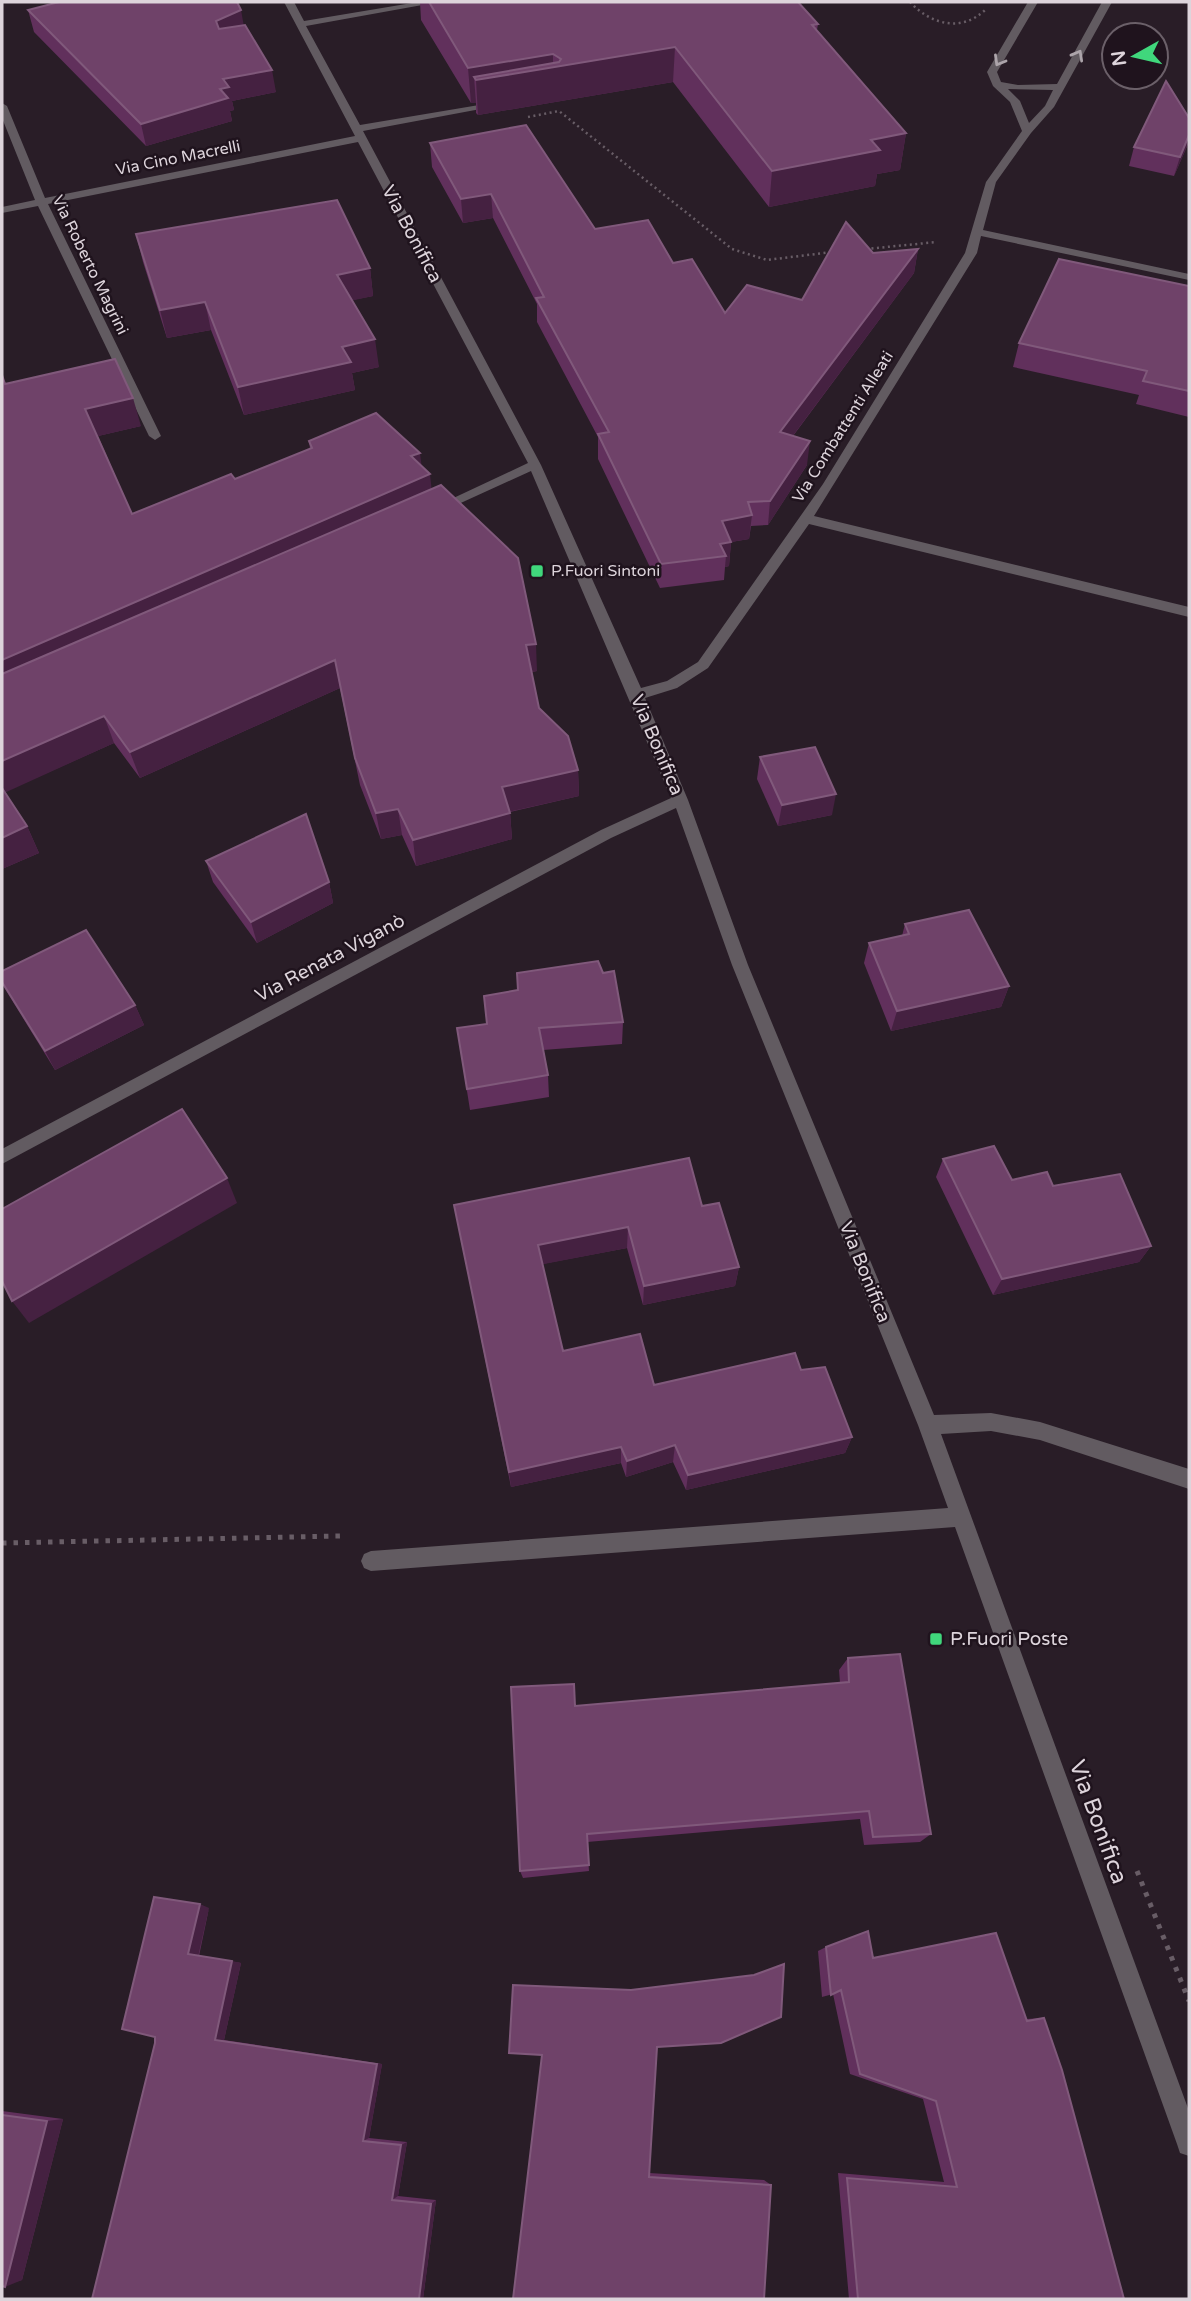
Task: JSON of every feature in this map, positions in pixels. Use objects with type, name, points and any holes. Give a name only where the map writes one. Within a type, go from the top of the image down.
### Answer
[{"type":"street","name":"Via Bonifica","points":[[289,2],[535,465],[636,694],[680,800],[740,965],[928,1425],[1189,2144]]},
{"type":"street","points":[[300,24],[434,2]]},
{"type":"street","points":[[1027,131],[1016,101],[997,84],[992,72],[1033,2]]},
{"type":"street","name":"Via Combattenti Alleati","points":[[636,694],[662,690],[687,678],[703,665],[807,519],[971,253],[979,233],[991,182],[1027,131],[1049,107],[1107,2]]},
{"type":"street","points":[[997,84],[1027,88],[1060,87]]},
{"type":"street","name":"Via Cino Macrelli","points":[[2,210],[515,102]]},
{"type":"street","name":"Via Roberto Magrini","points":[[2,106],[41,201],[155,436]]},
{"type":"street","points":[[979,233],[1189,277]]},
{"type":"street","points":[[421,516],[535,465]]},
{"type":"street","points":[[807,519],[1189,612]]},
{"type":"street","name":"Via Renata Viganò","points":[[2,1157],[606,834],[680,800]]},
{"type":"street","points":[[928,1425],[991,1422],[1040,1431],[1189,1479]]},
{"type":"street","points":[[371,1561],[961,1517]]},
{"type":"path","points":[[910,2],[925,18],[944,23],[963,22],[982,14],[990,2]]},
{"type":"path","points":[[520,118],[559,111],[717,239],[748,256],[767,260],[845,251]]},
{"type":"path","points":[[858,250],[936,241],[971,253]]},
{"type":"path","points":[[2,1543],[353,1536],[371,1561]]},
{"type":"building","points":[[59,2],[237,2],[241,10],[216,21],[219,29],[245,25],[272,70],[223,79],[229,87],[220,89],[228,98],[141,124],[28,10]]},
{"type":"building","points":[[429,2],[798,2],[818,24],[812,25],[906,133],[871,140],[880,150],[772,171],[675,47],[476,80],[474,77],[559,62],[561,59],[553,54],[468,68]]},
{"type":"building","points":[[1170,87],[1189,118],[1189,135],[1180,157],[1134,147],[1161,91],[1170,91]]},
{"type":"building","points":[[526,125],[595,229],[648,220],[673,263],[692,259],[725,313],[747,285],[802,300],[846,222],[873,253],[918,249],[780,432],[810,441],[770,501],[748,502],[752,515],[722,521],[731,542],[720,544],[726,556],[661,564],[598,434],[609,432],[536,298],[544,297],[491,194],[461,199],[430,143]]},
{"type":"building","points":[[337,200],[370,268],[337,275],[375,339],[342,347],[351,362],[238,387],[205,302],[160,310],[136,234]]},
{"type":"building","points":[[1059,259],[1189,286],[1189,391],[1143,381],[1147,371],[1019,343]]},
{"type":"building","points":[[115,359],[133,398],[85,409],[132,514],[231,474],[235,479],[312,448],[309,441],[376,413],[420,453],[411,456],[430,474],[2,660],[2,375],[5,384]]},
{"type":"building","points":[[441,485],[518,558],[536,644],[526,645],[539,708],[568,736],[578,770],[502,787],[510,813],[413,840],[398,809],[376,813],[355,758],[335,660],[130,752],[104,716],[2,761],[2,674]]},
{"type":"building","points":[[815,747],[836,794],[782,805],[760,757]]},
{"type":"building","points":[[2,788],[27,826],[2,838]]},
{"type":"building","points":[[306,814],[329,882],[251,922],[206,861]]},
{"type":"building","points":[[969,910],[1009,986],[897,1011],[869,943],[909,934],[905,924]]},
{"type":"building","points":[[86,930],[135,1005],[45,1051],[2,982],[2,971]]},
{"type":"building","points":[[598,961],[603,973],[614,971],[623,1022],[539,1028],[548,1075],[467,1089],[457,1028],[487,1024],[484,996],[518,990],[517,973]]},
{"type":"building","points":[[182,1109],[227,1178],[12,1301],[2,1281],[2,1209]]},
{"type":"building","points":[[994,1146],[1012,1180],[1047,1172],[1053,1186],[1120,1174],[1151,1246],[1002,1279],[943,1159]]},
{"type":"building","points":[[689,1158],[702,1206],[719,1203],[739,1267],[644,1286],[628,1227],[538,1245],[563,1351],[640,1334],[654,1385],[795,1353],[801,1370],[825,1367],[852,1437],[688,1475],[675,1445],[627,1461],[621,1447],[509,1472],[454,1205]]},
{"type":"building","points":[[900,1654],[931,1834],[873,1837],[869,1811],[587,1834],[589,1865],[520,1871],[511,1687],[574,1684],[575,1706],[849,1682],[848,1658]]},
{"type":"building","points":[[154,1897],[200,1904],[188,1954],[232,1961],[215,2040],[377,2064],[363,2141],[401,2145],[392,2200],[431,2204],[419,2299],[92,2299],[155,2043],[155,2037],[122,2029]]},
{"type":"building","points":[[868,1931],[873,1958],[996,1933],[1027,2021],[1044,2018],[1062,2070],[1124,2299],[858,2299],[847,2178],[957,2187],[936,2101],[860,2074],[841,1990],[831,1995],[826,1947]]},
{"type":"building","points":[[784,1964],[781,2017],[721,2043],[657,2047],[649,2177],[771,2185],[764,2299],[513,2299],[542,2055],[509,2053],[513,1985],[631,1990],[754,1975]]},
{"type":"building","points":[[2,2115],[47,2121],[5,2287],[2,2286]]},
{"type":"place","name":"P.Fuori Sintoni","points":[[537,571]]},
{"type":"place","name":"P.Fuori Poste","points":[[936,1639]]}]
